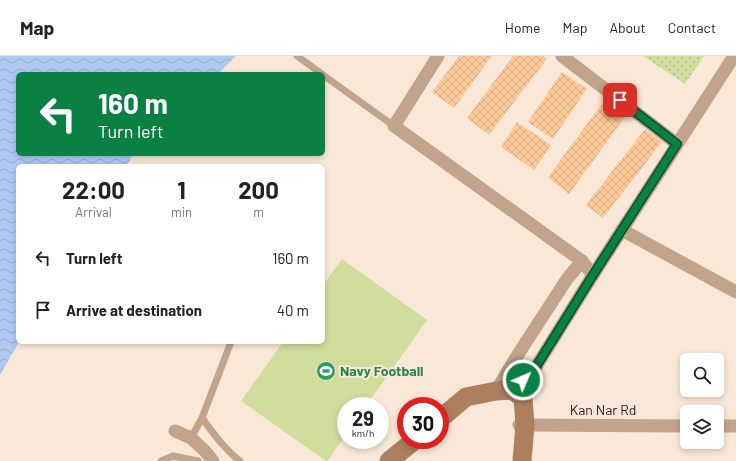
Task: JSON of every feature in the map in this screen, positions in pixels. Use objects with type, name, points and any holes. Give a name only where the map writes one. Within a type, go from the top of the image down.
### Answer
[{"type":"street","points":[[438,56],[394,126],[582,261],[593,275]]},
{"type":"street","points":[[562,56],[677,144]]},
{"type":"street","points":[[449,411],[466,397],[504,390],[534,370],[593,275],[734,56]]},
{"type":"street","points":[[622,230],[736,292]]},
{"type":"street","points":[[504,390],[515,359],[567,279],[582,261]]},
{"type":"street","points":[[504,390],[517,398],[522,425],[522,461]]},
{"type":"street","points":[[517,461],[522,425]]},
{"type":"street","name":"Kan Nar Rd","points":[[522,425],[680,426]]},
{"type":"street","points":[[724,426],[736,426]]},
{"type":"street","points":[[175,432],[191,438],[214,461]]},
{"type":"street","points":[[389,461],[404,449]]},
{"type":"lane","points":[[297,56],[319,72]]},
{"type":"lane","points":[[325,76],[394,126]]},
{"type":"lane","points":[[191,438],[202,418],[230,344]]},
{"type":"lane","points":[[202,418],[216,436],[240,461]]},
{"type":"lane","points":[[161,461],[173,456],[198,461]]},
{"type":"green space","points":[[643,56],[704,56],[685,84]]},
{"type":"green space","name":"Navy Football","points":[[342,259],[427,320],[372,397],[337,397],[337,447],[327,461],[241,401],[282,344],[325,344],[325,282]]},
{"type":"water","points":[[0,56],[236,56],[220,72],[16,72],[16,156],[133,156],[127,164],[16,164],[16,344],[18,344],[0,375]]},
{"type":"building","points":[[459,56],[492,56],[454,108],[432,92]]},
{"type":"building","points":[[513,56],[543,56],[547,59],[489,135],[467,118]]},
{"type":"building","points":[[562,72],[587,89],[553,139],[528,122]]},
{"type":"building","points":[[604,101],[625,117],[569,194],[548,177]]},
{"type":"building","points":[[517,122],[551,145],[534,170],[501,147]]},
{"type":"building","points":[[645,129],[662,142],[603,218],[586,205]]},
{"type":"place","name":"Navy Football","points":[[326,371]]},
{"type":"route","points":[[523,380],[534,370],[677,144],[620,100]]}]
